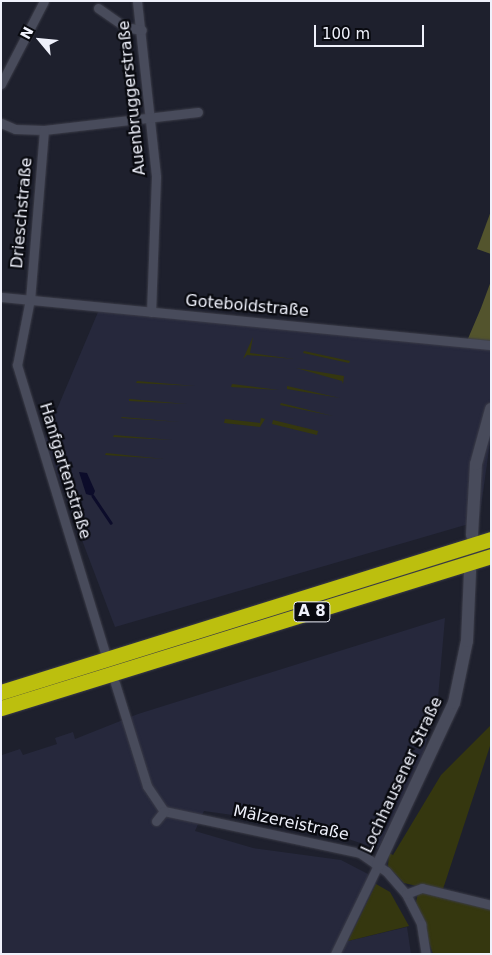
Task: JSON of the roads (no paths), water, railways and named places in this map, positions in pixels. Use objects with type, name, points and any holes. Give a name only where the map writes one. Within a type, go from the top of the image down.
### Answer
[{"type":"highway","name":"A 8","points":[[1,692],[491,539]]},
{"type":"highway","name":"A 8","points":[[1,708],[491,556]]},
{"type":"highway","points":[[1,681],[52,670],[65,672]]},
{"type":"street","points":[[1,84],[44,1]]},
{"type":"street","name":"Auenbruggerstraße","points":[[137,1],[153,120],[151,312]]},
{"type":"street","points":[[98,8],[125,26],[142,30]]},
{"type":"street","points":[[1,123],[15,129],[44,130],[153,120],[198,112]]},
{"type":"street","name":"Drieschstraße","points":[[30,299],[44,130]]},
{"type":"street","name":"Goteboldstraße","points":[[1,297],[491,345]]},
{"type":"street","name":"Hanfgartenstraße","points":[[30,299],[17,365],[104,650]]},
{"type":"street","points":[[472,535],[476,464],[491,409]]},
{"type":"street","name":"Lochhausener Straße","points":[[335,954],[454,704],[467,641],[470,571]]},
{"type":"street","points":[[115,683],[147,786],[164,811],[156,820]]},
{"type":"street","name":"Mälzereistraße","points":[[164,811],[343,847],[378,865],[406,894],[421,924],[426,954]]},
{"type":"street","points":[[406,894],[422,888],[491,905]]},
{"type":"waterway","points":[[93,496],[111,523]]}]
